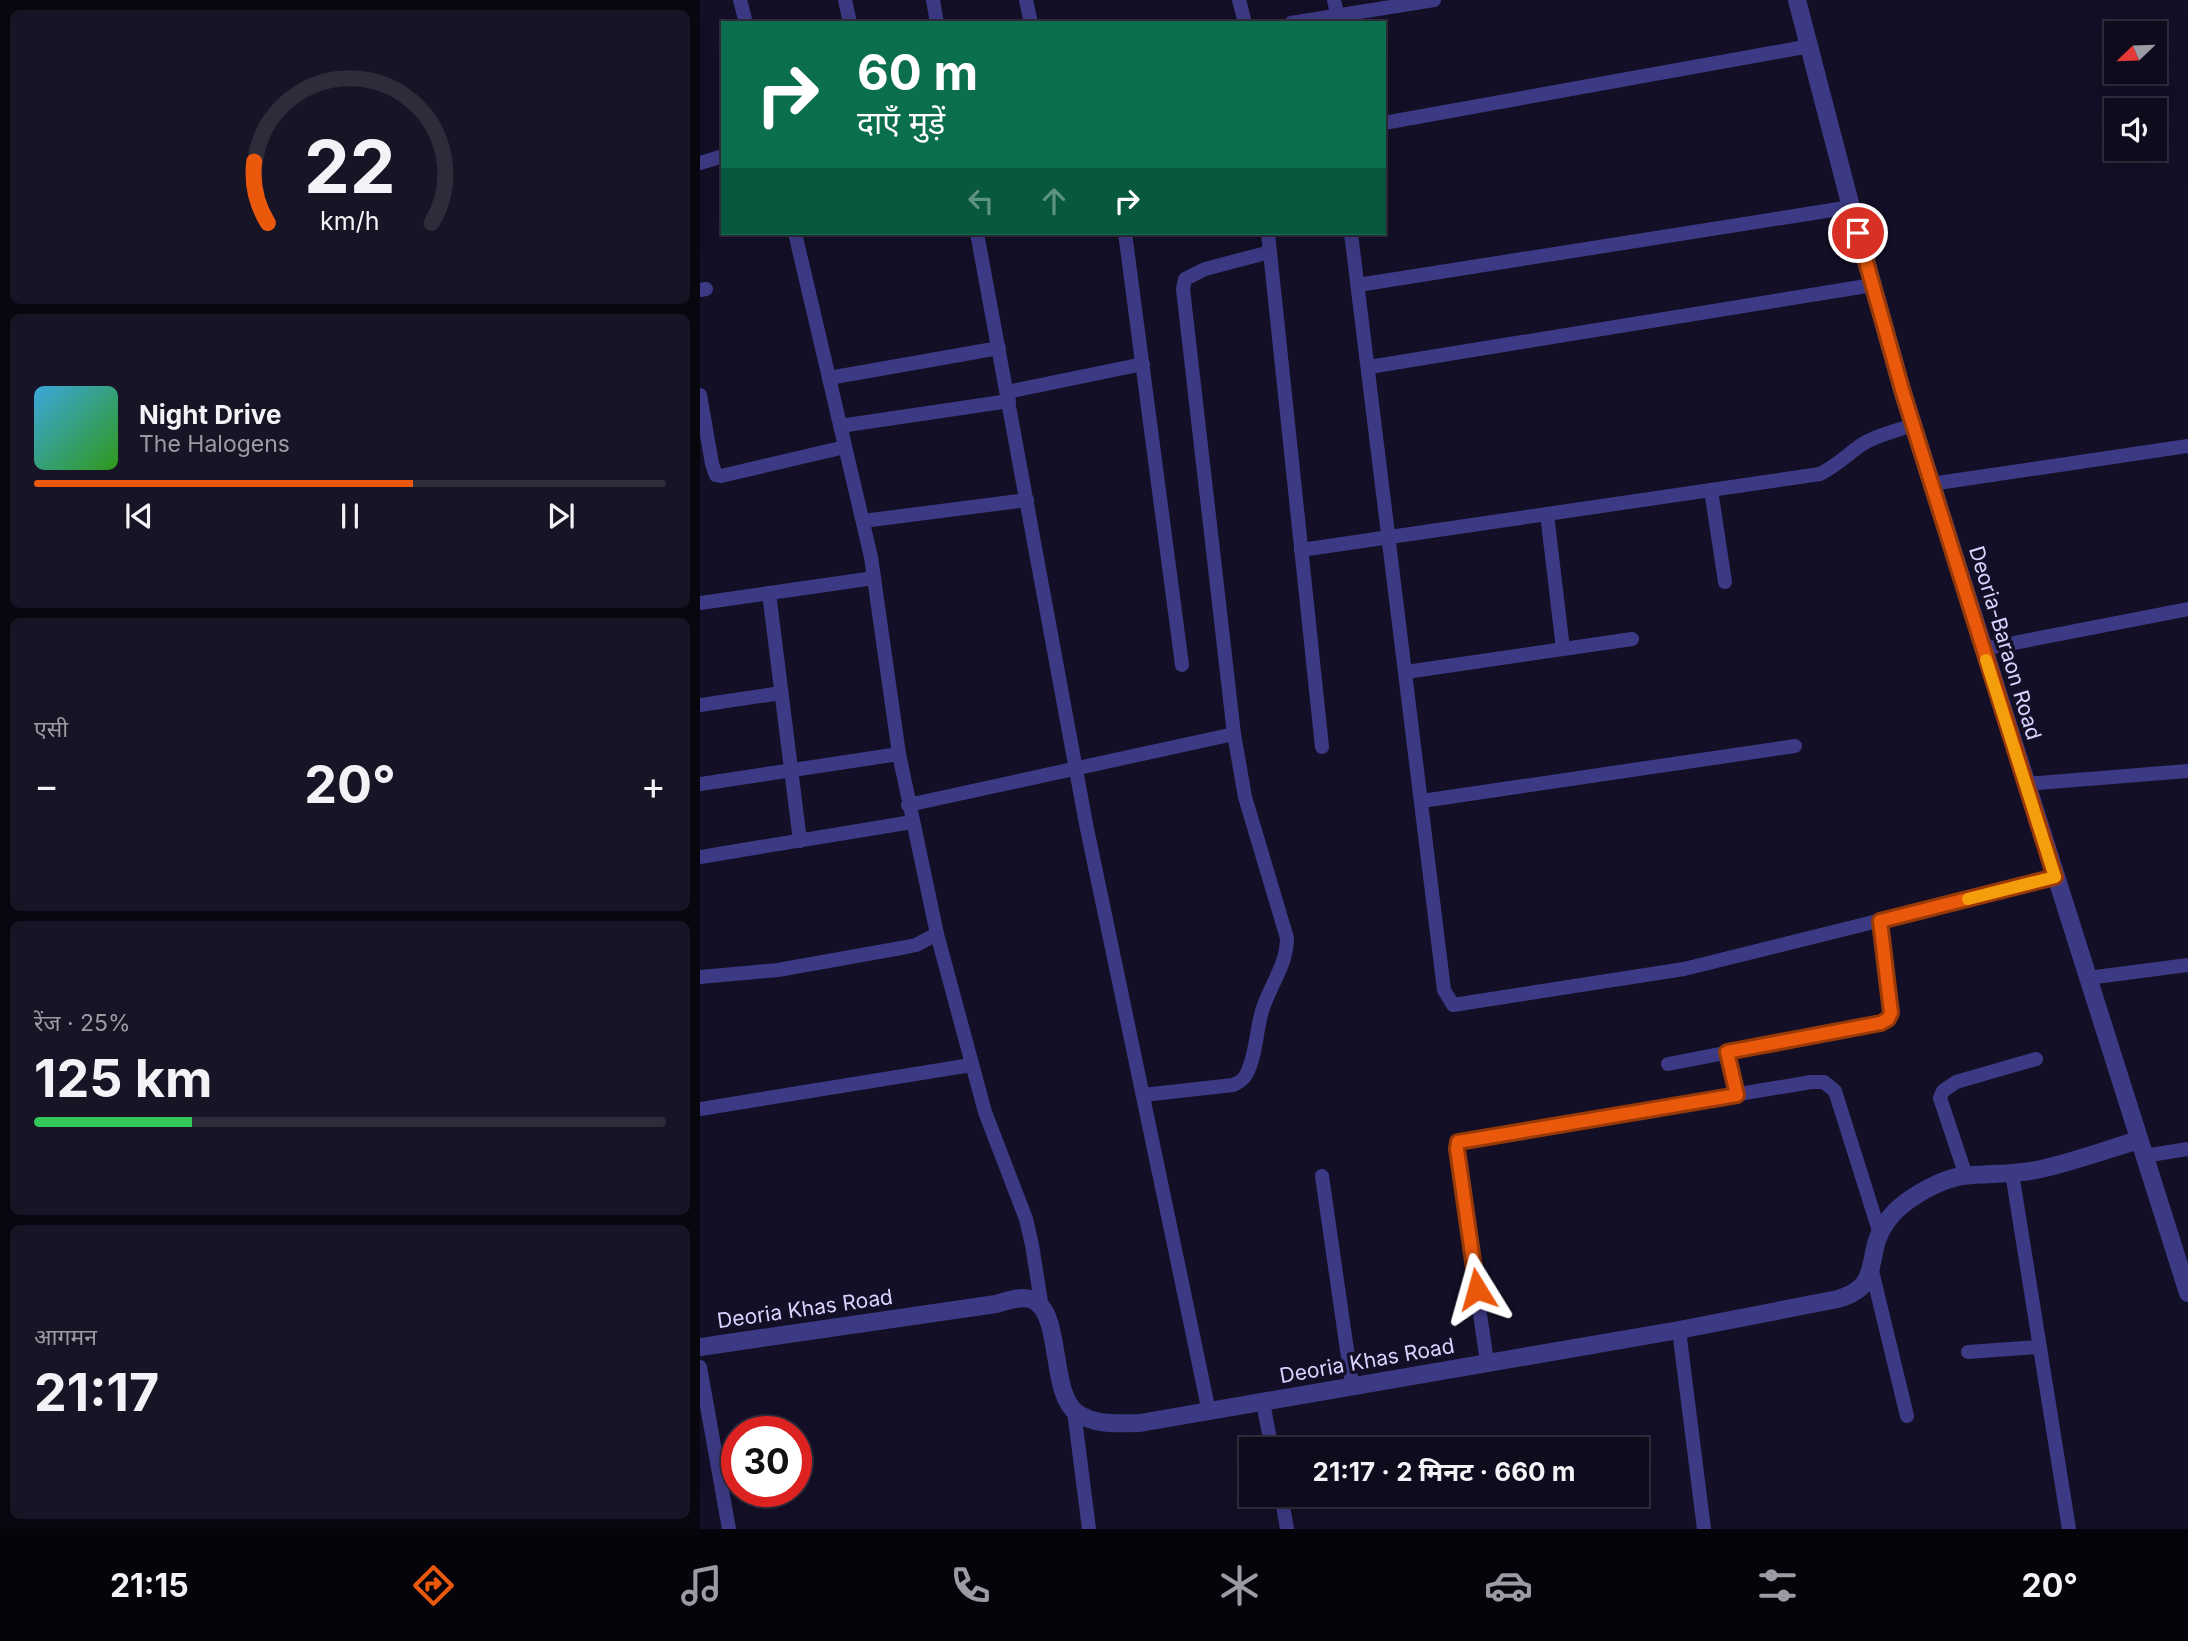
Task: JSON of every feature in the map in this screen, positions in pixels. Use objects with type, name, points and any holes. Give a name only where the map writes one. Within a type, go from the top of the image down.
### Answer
[{"type":"street","points":[[740,0],[745,21]]},
{"type":"street","points":[[845,0],[850,21]]},
{"type":"street","points":[[933,0],[937,21]]},
{"type":"street","points":[[1026,0],[1031,21]]},
{"type":"street","points":[[1239,0],[1244,21]]},
{"type":"street","points":[[1299,21],[1329,13],[1434,0]]},
{"type":"street","name":"Deoria-Baraon Road","points":[[1797,0],[1851,207],[1913,425],[2188,1293]]},
{"type":"street","points":[[1386,123],[1810,46]]},
{"type":"street","points":[[700,163],[721,157]]},
{"type":"street","points":[[1358,285],[1851,207]]},
{"type":"street","points":[[795,235],[863,521],[908,805],[937,934],[985,1112],[1026,1219],[1042,1308],[1049,1323],[1063,1390],[1074,1411],[1090,1529]]},
{"type":"street","points":[[977,235],[1076,767],[1209,1412]]},
{"type":"street","points":[[1125,235],[1182,665]]},
{"type":"street","points":[[1268,235],[1322,747]]},
{"type":"street","points":[[1352,235],[1444,990],[1453,1005],[1684,969],[2055,877]]},
{"type":"street","points":[[1143,1095],[1240,1082],[1250,1064],[1269,992],[1284,960],[1287,937],[1245,797],[1234,734],[1183,289],[1185,279],[1196,272],[1270,252]]},
{"type":"street","points":[[1369,367],[1873,285]]},
{"type":"street","points":[[829,378],[999,348]]},
{"type":"street","points":[[840,426],[1008,396],[1143,364]]},
{"type":"street","points":[[700,395],[706,466],[720,476],[845,447]]},
{"type":"street","points":[[1301,550],[1820,474],[1872,439],[1913,425]]},
{"type":"street","points":[[1931,484],[2188,446]]},
{"type":"street","points":[[1711,491],[1726,582]]},
{"type":"street","points":[[863,521],[1027,500]]},
{"type":"street","points":[[1548,514],[1563,649]]},
{"type":"street","points":[[700,603],[874,578]]},
{"type":"street","points":[[769,593],[800,842]]},
{"type":"street","points":[[1983,649],[2188,609]]},
{"type":"street","points":[[1406,672],[1632,639]]},
{"type":"street","points":[[700,705],[781,693]]},
{"type":"street","points":[[908,805],[1234,734]]},
{"type":"street","points":[[1422,801],[1795,746]]},
{"type":"street","points":[[700,784],[899,754]]},
{"type":"street","points":[[2025,783],[2188,771]]},
{"type":"street","points":[[700,858],[912,822]]},
{"type":"street","points":[[1668,1064],[1881,1023],[1888,1019],[1891,1013],[1880,921]]},
{"type":"street","points":[[700,976],[778,970],[916,945],[937,934]]},
{"type":"street","points":[[2088,978],[2188,965]]},
{"type":"street","points":[[1727,1052],[1737,1095]]},
{"type":"street","points":[[1966,1176],[1940,1098],[1943,1091],[1956,1082],[2036,1059]]},
{"type":"street","points":[[700,1109],[971,1065]]},
{"type":"street","points":[[1486,1362],[1458,1142],[1811,1082],[1824,1082],[1835,1091],[1880,1234]]},
{"type":"street","points":[[1907,1416],[1872,1271],[1875,1245],[1885,1224],[1900,1207],[1928,1189],[1958,1177],[2040,1170],[2142,1148],[2188,1149]]},
{"type":"street","points":[[2012,1173],[2069,1529]]},
{"type":"street","points":[[1322,1176],[1352,1385]]},
{"type":"street","name":"Deoria Khas Road","points":[[1074,1411],[1094,1422],[1140,1423],[1264,1403],[1352,1385],[1679,1330],[1838,1299],[1852,1295],[1864,1284],[1872,1271]]},
{"type":"street","name":"Deoria Khas Road","points":[[700,1347],[852,1326],[1015,1299],[1032,1300],[1042,1308]]},
{"type":"street","points":[[1679,1330],[1704,1529]]},
{"type":"street","points":[[1968,1352],[2039,1347]]},
{"type":"street","points":[[700,1367],[729,1529]]},
{"type":"street","points":[[1264,1403],[1270,1437]]},
{"type":"street","points":[[1283,1507],[1287,1529]]},
{"type":"slow traffic","points":[[1968,899],[2055,877],[1986,660]]},
{"type":"route","points":[[1477,1289],[1458,1142],[1737,1095],[1727,1052],[1881,1023],[1888,1019],[1891,1013],[1880,921],[2055,877],[1903,393],[1858,233]]}]
